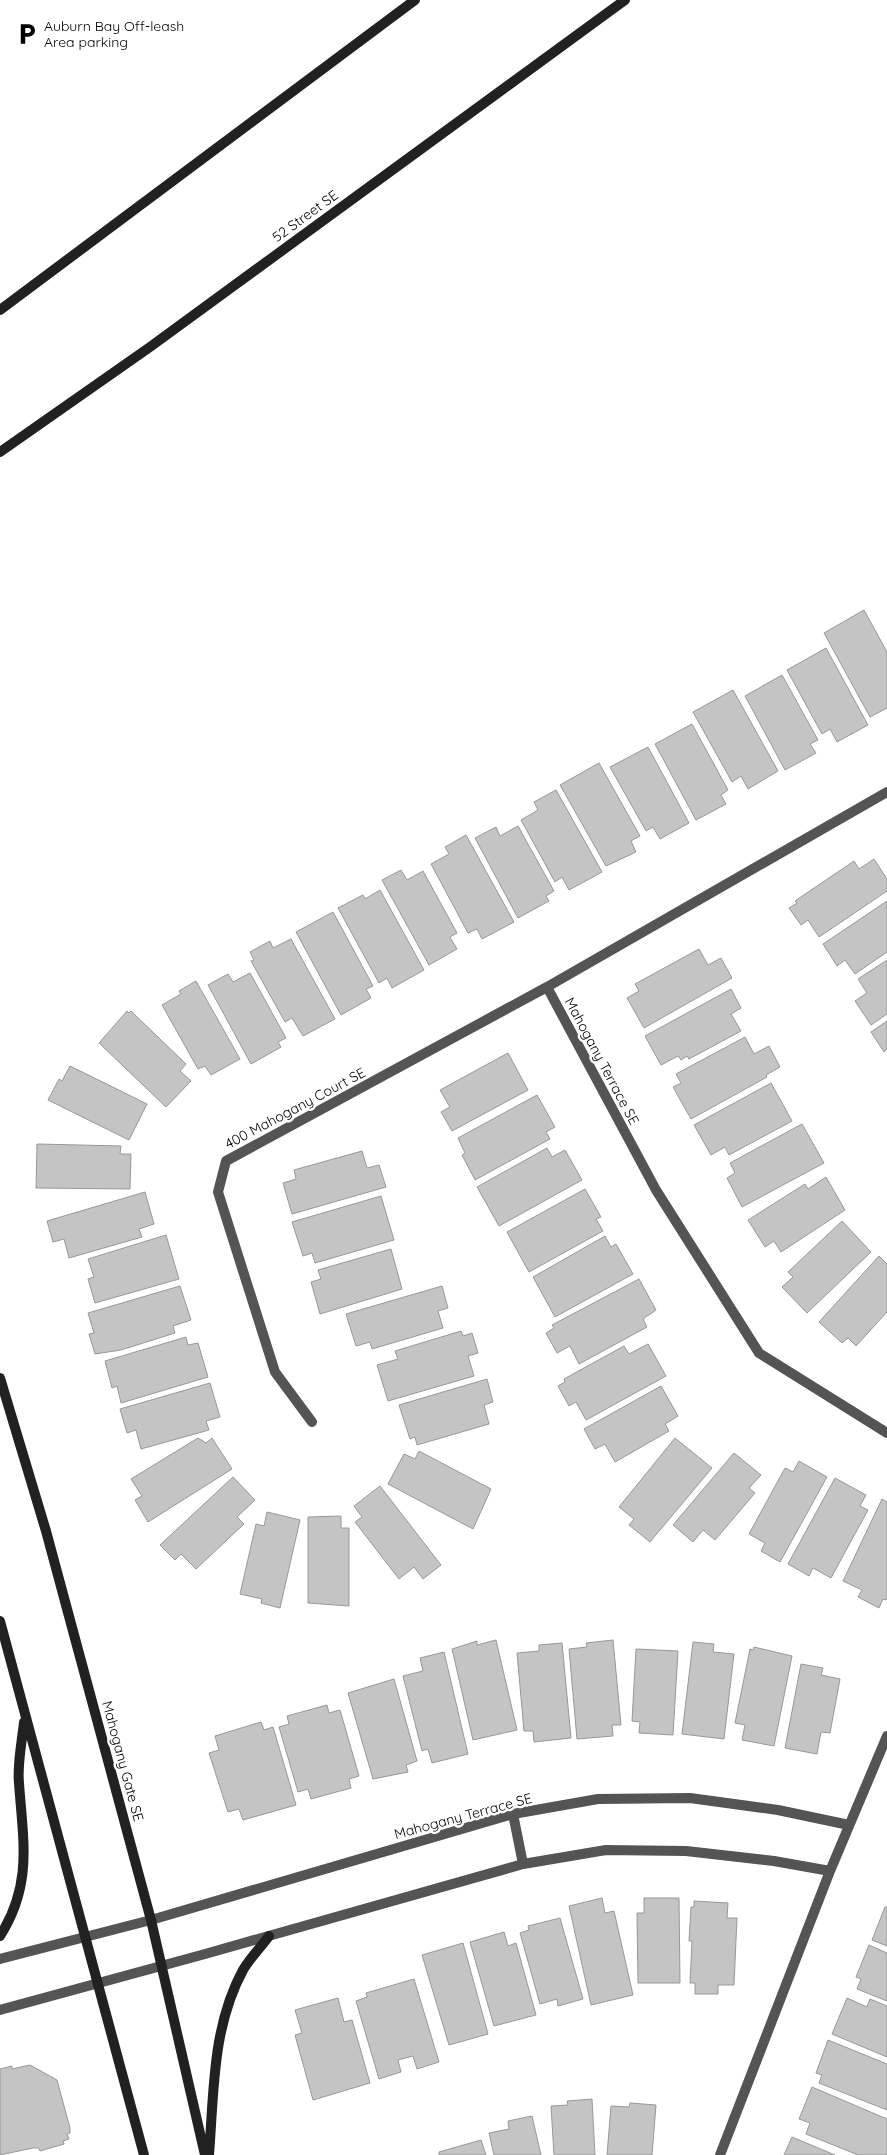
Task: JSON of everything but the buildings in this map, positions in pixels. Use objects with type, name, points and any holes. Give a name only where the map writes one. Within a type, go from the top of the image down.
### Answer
[{"type":"street","points":[[0,310],[415,0]]},
{"type":"street","name":"52 Street SE","points":[[0,452],[150,347],[625,0]]},
{"type":"street","name":"Mahogany Terrace SE","points":[[887,792],[547,987],[656,1190],[759,1353],[887,1433]]},
{"type":"street","name":"400 Mahogany Court SE","points":[[312,1422],[275,1372],[218,1192],[226,1160],[547,987]]},
{"type":"street","name":"Mahogany Gate SE","points":[[0,1378],[46,1531],[151,1920],[205,2155]]},
{"type":"street","points":[[0,1621],[96,1983],[144,2155]]},
{"type":"street","points":[[0,1936],[16,1902],[25,1862],[18,1781],[25,1714]]},
{"type":"street","points":[[720,2155],[830,1872],[887,1736]]},
{"type":"street","name":"Mahogany Terrace SE","points":[[0,1959],[151,1920],[513,1814],[598,1799],[690,1798],[778,1810],[849,1825]]},
{"type":"street","points":[[513,1814],[522,1864]]},
{"type":"street","points":[[0,2010],[522,1864],[606,1850],[686,1851],[774,1861],[830,1872]]},
{"type":"street","points":[[209,2155],[218,2043],[225,2011],[244,1969],[269,1936]]},
{"type":"place","name":"Auburn Bay Off-leash Area parking","points":[[27,34]]}]
